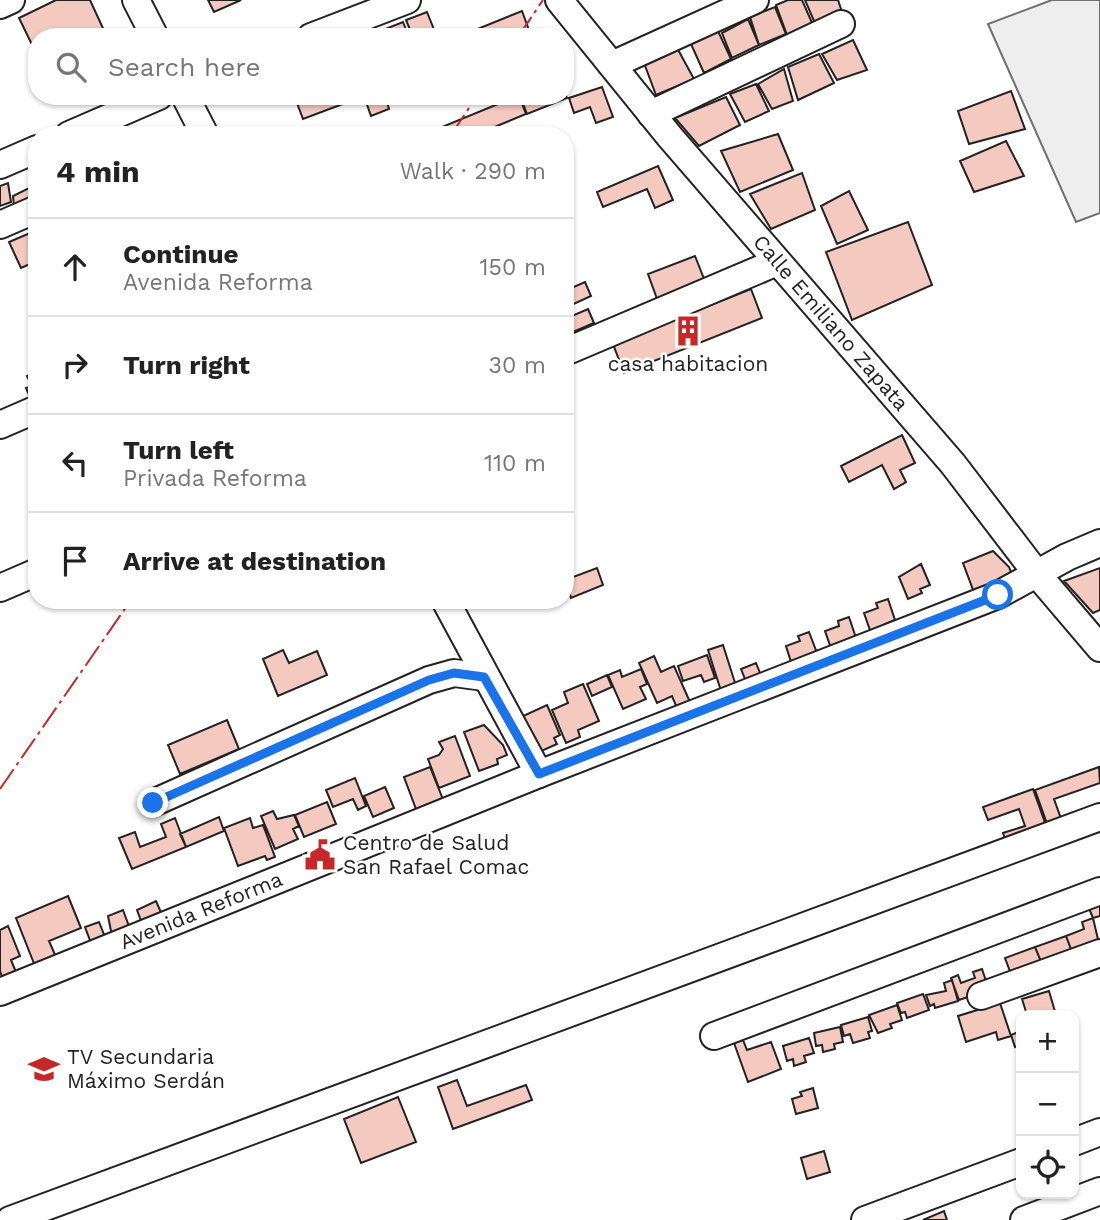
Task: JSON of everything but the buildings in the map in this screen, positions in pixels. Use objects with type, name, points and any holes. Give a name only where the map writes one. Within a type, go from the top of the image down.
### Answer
[{"type":"street","points":[[0,5],[11,0]]},
{"type":"street","points":[[136,0],[150,28]]},
{"type":"street","points":[[335,28],[407,0]]},
{"type":"street","name":"Calle Emiliano Zapata","points":[[559,0],[651,114],[953,464],[1037,574],[1100,648]]},
{"type":"street","points":[[612,65],[755,0]]},
{"type":"street","points":[[651,114],[841,24]]},
{"type":"street","points":[[90,126],[138,105]]},
{"type":"street","points":[[190,105],[200,126]]},
{"type":"street","points":[[0,164],[28,153]]},
{"type":"street","points":[[0,225],[28,213]]},
{"type":"street","points":[[574,348],[777,262]]},
{"type":"street","points":[[0,425],[28,413]]},
{"type":"street","name":"Avenida Reforma","points":[[0,992],[539,774],[998,595],[1100,543]]},
{"type":"street","points":[[0,588],[28,576]]},
{"type":"street","points":[[450,609],[484,677],[539,774]]},
{"type":"street","points":[[153,803],[429,680],[454,673],[484,677]]},
{"type":"street","points":[[10,1220],[1100,817]]},
{"type":"street","points":[[714,1036],[1100,891]]},
{"type":"street","points":[[981,996],[1100,953]]},
{"type":"street","points":[[1079,1140],[1100,1132]]},
{"type":"street","points":[[865,1220],[1016,1164]]},
{"type":"street","points":[[1024,1220],[1100,1191]]},
{"type":"shaded area","points":[[1052,0],[1100,0],[1100,213],[1076,222],[988,24]]},
{"type":"power","points":[[524,28],[543,0]]},
{"type":"power","points":[[457,126],[471,105]]},
{"type":"power","points":[[0,789],[125,609]]},
{"type":"place","name":"casa habitacion","points":[[688,331]]},
{"type":"place","name":"Centro de Salud San Rafael Comac","points":[[320,855]]},
{"type":"place","name":"TV Secundaria Máximo Serdán","points":[[44,1069]]},
{"type":"route","points":[[153,803],[429,680],[454,673],[484,677],[539,774],[998,595]]}]
